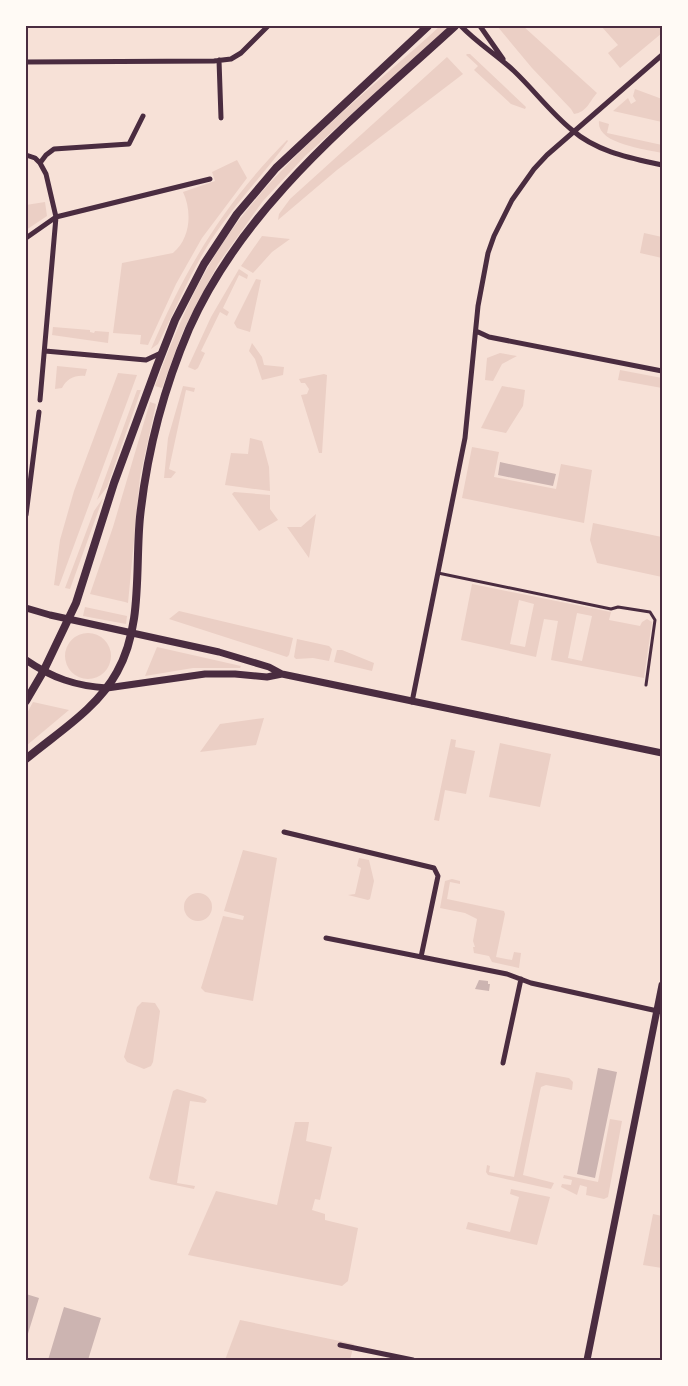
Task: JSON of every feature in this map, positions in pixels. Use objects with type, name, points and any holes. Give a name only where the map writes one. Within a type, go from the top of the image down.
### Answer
[{"type":"main road","points":[[26,701],[69,619],[102,525],[114,483],[154,373],[184,300],[204,264],[226,228],[292,152],[429,26]]},
{"type":"main road","points":[[26,759],[88,708],[107,688],[120,667],[134,616],[142,504],[152,439],[169,381],[190,327],[205,297],[245,234],[285,185],[455,26]]},
{"type":"street","points":[[26,62],[231,59],[241,53],[268,26]]},
{"type":"street","points":[[461,26],[472,38],[505,63],[573,131],[610,152],[663,165]]},
{"type":"street","points":[[480,26],[505,63]]},
{"type":"street","points":[[412,702],[465,438],[480,291],[488,253],[506,212],[534,169],[573,131],[663,55]]},
{"type":"street","points":[[219,60],[221,118]]},
{"type":"street","points":[[40,163],[46,154],[54,149],[129,144],[143,116]]},
{"type":"street","points":[[26,155],[35,158],[46,174],[56,217],[40,400]]},
{"type":"street","points":[[26,238],[56,217],[210,178]]},
{"type":"street","points":[[476,331],[489,337],[663,371]]},
{"type":"street","points":[[45,351],[146,360],[162,352]]},
{"type":"street","points":[[146,360],[154,373]]},
{"type":"street","points":[[26,515],[39,412]]},
{"type":"street","points":[[26,608],[219,652],[269,667],[282,674],[663,753]]},
{"type":"street","points":[[26,660],[43,672],[74,684],[107,688],[205,674],[267,677],[282,674]]},
{"type":"street","points":[[284,832],[434,868],[438,876],[421,957]]},
{"type":"street","points":[[326,938],[507,974],[537,985],[660,1011]]},
{"type":"street","points":[[503,1063],[521,979]]},
{"type":"street","points":[[587,1360],[660,1011],[663,985]]},
{"type":"street","points":[[340,1346],[413,1360]]},
{"type":"lane","points":[[438,573],[611,609],[618,607],[650,612],[655,620],[646,685]]},
{"type":"shaded area","points":[[440,26],[446,29],[305,156],[263,201],[218,264],[183,331],[162,388],[155,386],[177,330],[203,275],[247,210],[298,154]]},
{"type":"shaded area","points":[[497,26],[523,26],[597,93],[587,106],[574,114]]},
{"type":"shaded area","points":[[601,26],[662,26],[662,33],[620,68],[608,53],[618,45]]},
{"type":"shaded area","points":[[467,54],[470,54],[526,107],[525,109],[511,104],[474,70],[478,66]]},
{"type":"shaded area","points":[[447,57],[463,74],[337,170],[278,220],[279,214],[290,199]]},
{"type":"shaded area","points":[[635,89],[662,99],[662,122],[613,111],[628,98],[631,104],[636,101],[633,96]]},
{"type":"shaded area","points":[[599,121],[609,124],[607,133],[662,145],[662,153],[613,140],[600,129]]},
{"type":"shaded area","points":[[287,140],[211,240],[158,344],[151,349],[178,291],[208,238],[244,188]]},
{"type":"shaded area","points":[[237,160],[247,178],[202,238],[176,284],[148,345],[140,344],[141,335],[113,333],[122,263],[173,253],[183,240],[188,224],[188,207],[183,192],[215,181],[212,172]]},
{"type":"shaded area","points":[[45,202],[47,216],[26,230],[26,205]]},
{"type":"shaded area","points":[[644,233],[662,237],[662,258],[640,253]]},
{"type":"shaded area","points":[[262,236],[290,239],[272,252],[253,273],[241,266]]},
{"type":"shaded area","points":[[239,269],[248,275],[247,279],[239,275],[223,308],[229,312],[227,316],[220,312],[201,351],[205,353],[198,368],[195,370],[188,367],[211,317]]},
{"type":"shaded area","points":[[256,279],[261,280],[250,332],[237,328],[234,323]]},
{"type":"shaded area","points":[[53,327],[90,330],[94,333],[95,331],[109,332],[108,343],[52,335]]},
{"type":"shaded area","points":[[252,343],[262,357],[264,365],[284,367],[283,375],[262,380],[255,359],[249,351]]},
{"type":"shaded area","points":[[500,353],[517,356],[502,364],[493,381],[485,380],[487,358]]},
{"type":"shaded area","points":[[57,366],[87,369],[85,376],[71,378],[62,388],[55,389]]},
{"type":"shaded area","points":[[620,370],[662,378],[662,388],[618,380]]},
{"type":"shaded area","points":[[118,373],[137,375],[59,586],[54,585],[60,540],[74,491]]},
{"type":"shaded area","points":[[327,375],[322,453],[319,453],[301,395],[307,394],[309,389],[299,379]]},
{"type":"shaded area","points":[[183,386],[195,388],[194,392],[186,390],[169,469],[176,472],[171,478],[164,478],[168,438]]},
{"type":"shaded area","points":[[502,386],[525,390],[523,406],[506,433],[481,428]]},
{"type":"shaded area","points":[[137,390],[141,390],[107,487],[97,500]]},
{"type":"shaded area","points":[[150,402],[156,404],[140,477],[128,603],[90,594],[113,527]]},
{"type":"shaded area","points":[[250,438],[262,441],[269,467],[270,491],[225,485],[231,453],[248,454]]},
{"type":"shaded area","points":[[472,447],[499,452],[494,477],[556,489],[561,464],[592,470],[584,523],[462,498]]},
{"type":"shaded area","points":[[234,492],[270,495],[270,509],[278,520],[259,531],[232,494]]},
{"type":"shaded area","points":[[103,498],[70,589],[65,588],[94,511]]},
{"type":"shaded area","points":[[316,514],[309,558],[287,527],[301,527]]},
{"type":"shaded area","points":[[593,523],[662,537],[662,577],[597,563],[590,540]]},
{"type":"shaded area","points":[[472,584],[611,612],[609,620],[640,626],[647,619],[652,622],[644,678],[551,660],[558,621],[544,619],[536,657],[461,640]],"holes":[[[519,600],[534,604],[525,647],[510,644]],[[577,613],[592,616],[582,661],[568,658]]]},
{"type":"shaded area","points":[[85,607],[127,616],[126,624],[83,616]]},
{"type":"shaded area","points":[[179,611],[293,638],[289,655],[287,657],[169,619]]},
{"type":"shaded area","points":[[88,633],[104,640],[111,656],[104,672],[88,679],[72,672],[65,656],[72,640]]},
{"type":"shaded area","points":[[297,639],[329,646],[332,649],[329,661],[313,658],[296,659],[294,657]]},
{"type":"shaded area","points":[[157,647],[241,666],[240,668],[193,668],[145,676]]},
{"type":"shaded area","points":[[337,650],[374,663],[372,671],[334,662]]},
{"type":"shaded area","points":[[33,702],[69,710],[26,746],[26,715]]},
{"type":"shaded area","points":[[264,718],[256,745],[200,752],[220,724]]},
{"type":"shaded area","points":[[451,739],[456,740],[455,747],[475,751],[466,794],[445,790],[439,821],[434,820]]},
{"type":"shaded area","points":[[500,743],[551,754],[540,807],[489,797]]},
{"type":"shaded area","points":[[243,850],[277,858],[253,1001],[205,992],[201,988],[223,916],[243,920],[244,916],[224,911]]},
{"type":"shaded area","points":[[359,858],[369,860],[374,881],[368,900],[348,895],[355,894],[361,868],[357,866]]},
{"type":"shaded area","points":[[452,879],[460,881],[460,884],[450,882],[447,899],[504,911],[496,957],[512,960],[514,952],[521,953],[519,968],[492,962],[489,956],[474,953],[473,941],[477,919],[465,913],[440,908],[445,881]]},
{"type":"shaded area","points":[[198,893],[208,897],[212,907],[208,917],[198,921],[188,917],[184,907],[188,897]]},
{"type":"shaded area","points":[[142,1002],[155,1003],[160,1011],[153,1062],[151,1066],[144,1069],[127,1062],[124,1057],[137,1007]]},
{"type":"shaded area","points":[[536,1072],[569,1078],[573,1082],[572,1090],[546,1085],[541,1087],[540,1091],[523,1175],[554,1183],[551,1189],[488,1175],[486,1172],[487,1165],[490,1166],[489,1172],[514,1177]]},
{"type":"shaded area","points":[[177,1089],[207,1100],[205,1103],[190,1101],[177,1183],[195,1186],[194,1189],[149,1178],[173,1091]]},
{"type":"shaded area","points":[[610,1119],[622,1121],[608,1197],[604,1199],[586,1195],[587,1187],[580,1185],[577,1195],[561,1187],[562,1184],[571,1185],[572,1180],[563,1178],[564,1175],[598,1182]]},
{"type":"shaded area","points":[[295,1122],[309,1122],[306,1141],[332,1147],[320,1200],[315,1199],[312,1210],[325,1214],[325,1220],[358,1228],[348,1281],[342,1286],[188,1255],[216,1191],[277,1205]]},
{"type":"shaded area","points":[[511,1189],[550,1197],[537,1245],[466,1229],[468,1222],[510,1232],[519,1197],[510,1194]]},
{"type":"shaded area","points":[[653,1214],[662,1216],[662,1268],[643,1265]]},
{"type":"shaded area","points":[[240,1320],[354,1344],[350,1360],[225,1360]]},
{"type":"building","points":[[500,462],[556,474],[553,486],[498,475]]},
{"type":"building","points":[[479,980],[488,981],[489,991],[475,989]]},
{"type":"building","points":[[598,1068],[617,1072],[595,1178],[577,1174]]},
{"type":"building","points":[[26,1294],[39,1298],[26,1340]]},
{"type":"building","points":[[64,1307],[101,1318],[88,1360],[48,1360]]}]
